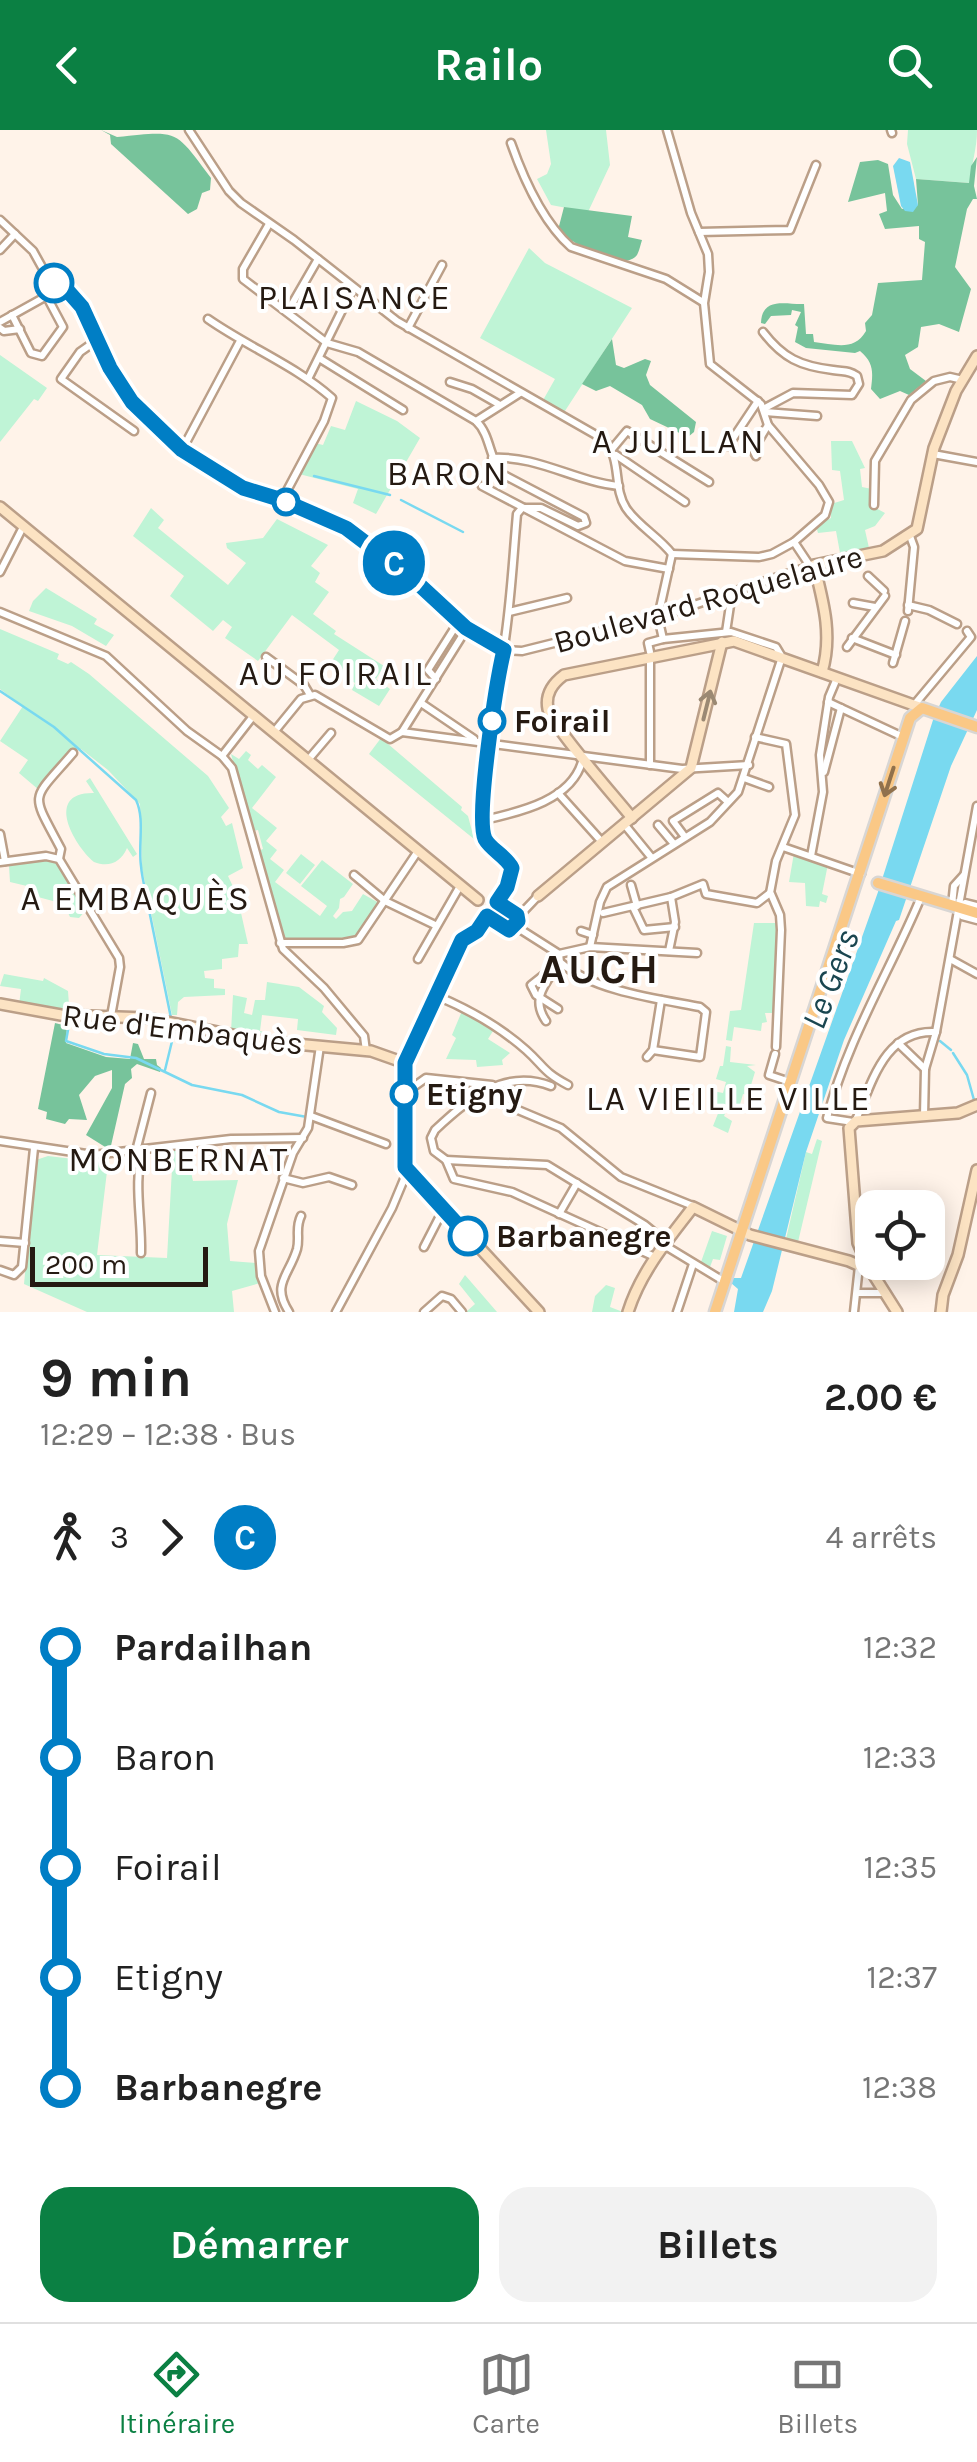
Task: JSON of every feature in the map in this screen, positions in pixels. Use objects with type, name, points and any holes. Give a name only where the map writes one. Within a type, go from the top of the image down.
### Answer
[{"type":"main road","points":[[910,536],[919,525],[932,454],[962,380],[977,356]]},
{"type":"main road","points":[[0,506],[478,900]]},
{"type":"main road","name":"Boulevard Roquelaure","points":[[812,565],[883,551],[910,536]]},
{"type":"main road","points":[[812,565],[826,613],[827,654],[839,678]]},
{"type":"main road","points":[[538,896],[691,768],[724,637]]},
{"type":"main road","points":[[628,821],[549,712],[548,694],[560,678],[724,637],[977,727]]},
{"type":"main road","points":[[809,667],[827,654]]},
{"type":"main road","points":[[822,672],[827,654]]},
{"type":"main road","points":[[900,700],[910,718]]},
{"type":"main road","points":[[715,1312],[746,1233],[853,896],[865,873],[868,846],[903,737],[918,706]]},
{"type":"main road","points":[[865,873],[878,882],[977,913]]},
{"type":"main road","points":[[853,896],[864,886],[878,882]]},
{"type":"main road","points":[[460,944],[405,1063],[406,1174],[539,1312]]},
{"type":"main road","name":"Rue d'Embaquès","points":[[0,1004],[61,1015],[147,1018],[263,1041],[366,1051],[405,1063]]},
{"type":"main road","points":[[958,1113],[977,1105]]},
{"type":"main road","points":[[855,1239],[849,1132],[855,1122],[958,1113],[977,1115]]},
{"type":"main road","points":[[941,1312],[977,1170]]},
{"type":"main road","points":[[628,1312],[634,1292],[655,1257],[693,1206],[746,1233],[796,1249],[855,1257]]},
{"type":"main road","points":[[876,1280],[897,1312]]},
{"type":"street","points":[[189,130],[229,191],[353,288],[408,328],[597,435],[613,452],[685,502]]},
{"type":"street","points":[[668,130],[709,264],[704,303],[710,364],[758,401],[768,424],[820,484],[829,502],[825,515],[794,542],[772,554],[672,554]]},
{"type":"street","points":[[511,144],[530,189],[571,247],[666,280],[704,303]]},
{"type":"street","points":[[699,232],[790,230],[816,165]]},
{"type":"street","points":[[0,220],[32,251],[48,278],[82,307],[94,343],[132,402],[182,450],[230,482],[334,522],[377,549],[466,628],[504,650]]},
{"type":"street","points":[[269,224],[242,276],[327,343],[358,352],[476,421],[484,430],[492,458],[502,474],[584,517],[586,523],[578,526],[541,508],[522,508]]},
{"type":"street","points":[[0,250],[15,234]]},
{"type":"street","points":[[288,310],[318,259]]},
{"type":"street","points":[[408,328],[442,265]]},
{"type":"street","points":[[20,329],[4,331],[0,325],[60,288]]},
{"type":"street","points":[[308,378],[353,288]]},
{"type":"street","points":[[12,315],[32,354],[45,353],[63,326],[46,297]]},
{"type":"street","points":[[208,319],[240,342],[308,378],[331,397],[332,402],[282,500]]},
{"type":"street","points":[[763,332],[781,355],[811,366],[850,371],[858,380],[852,395],[792,393],[764,411]]},
{"type":"street","points":[[182,450],[240,342]]},
{"type":"street","points":[[94,343],[80,352],[61,380],[134,432]]},
{"type":"street","points":[[318,358],[403,410]]},
{"type":"street","points":[[874,505],[875,462],[911,400],[934,380],[962,380]]},
{"type":"street","points":[[450,382],[500,405]]},
{"type":"street","points":[[476,421],[520,393]]},
{"type":"street","points":[[728,446],[758,401]]},
{"type":"street","points":[[764,411],[817,416]]},
{"type":"street","points":[[756,456],[753,450],[768,424]]},
{"type":"street","points":[[690,554],[661,539],[631,515],[621,499],[613,452],[627,430],[709,482]]},
{"type":"street","points":[[932,454],[977,462]]},
{"type":"street","points":[[492,458],[519,459],[619,486]]},
{"type":"street","points":[[482,486],[625,561],[668,570]]},
{"type":"street","points":[[460,944],[477,931],[512,871],[511,864],[485,839],[484,820],[517,514],[522,508]]},
{"type":"street","points":[[0,572],[24,526]]},
{"type":"street","points":[[910,536],[914,547],[908,608],[930,610],[957,624]]},
{"type":"street","points":[[661,539],[672,554]]},
{"type":"street","points":[[794,542],[812,565]]},
{"type":"street","points":[[663,640],[658,617],[672,554]]},
{"type":"street","name":"Boulevard Roquelaure","points":[[504,650],[522,650],[658,617],[812,565]]},
{"type":"street","points":[[847,647],[885,594],[868,576]]},
{"type":"street","points":[[650,652],[648,643],[724,637],[732,592]]},
{"type":"street","points":[[509,612],[566,598]]},
{"type":"street","points":[[853,602],[875,607]]},
{"type":"street","points":[[0,612],[106,656],[187,732],[222,756],[232,768],[280,944],[330,994],[364,1036],[366,1051]]},
{"type":"street","points":[[436,679],[428,670],[457,620]]},
{"type":"street","points":[[852,638],[895,659],[905,621]]},
{"type":"street","points":[[402,732],[466,628]]},
{"type":"street","points":[[918,706],[971,637],[968,632]]},
{"type":"street","points":[[266,656],[304,685],[310,695]]},
{"type":"street","points":[[590,947],[607,887],[685,837],[712,825],[744,778],[782,657]]},
{"type":"street","points":[[650,662],[650,764]]},
{"type":"street","points":[[824,772],[820,755],[828,702],[839,678]]},
{"type":"street","points":[[274,732],[301,699],[310,695],[327,700],[387,738],[402,732],[691,768],[749,765]]},
{"type":"street","points":[[828,702],[903,737]]},
{"type":"street","points":[[421,703],[478,742]]},
{"type":"street","points":[[811,856],[824,772],[842,708]]},
{"type":"street","points":[[222,756],[254,716]]},
{"type":"street","points":[[305,758],[316,751],[330,732]]},
{"type":"street","points":[[755,737],[786,744],[795,810],[793,827],[776,861],[770,893],[780,920],[776,1051],[768,1076],[791,1082]]},
{"type":"street","points":[[73,754],[41,791],[38,809],[61,848],[59,859],[119,958],[111,1016]]},
{"type":"street","points":[[484,820],[532,807],[558,792],[580,772],[583,757]]},
{"type":"street","points":[[744,778],[769,788]]},
{"type":"street","points":[[558,792],[602,842]]},
{"type":"street","points":[[685,837],[673,820],[718,793],[728,802]]},
{"type":"street","points":[[924,1116],[925,1069],[936,1032],[977,806]]},
{"type":"street","points":[[477,814],[484,820]]},
{"type":"street","points":[[628,821],[651,858]]},
{"type":"street","points":[[658,826],[674,844]]},
{"type":"street","points":[[0,834],[2,862],[46,856],[59,859]]},
{"type":"street","points":[[783,847],[865,873]]},
{"type":"street","points":[[280,944],[355,942],[418,851]]},
{"type":"street","points":[[354,875],[386,901],[435,925]]},
{"type":"street","points":[[604,913],[672,901],[703,884],[706,894],[757,903],[770,893]]},
{"type":"street","points":[[631,885],[644,930],[674,927]]},
{"type":"street","points":[[418,959],[460,886]]},
{"type":"street","points":[[478,900],[507,930],[538,896]]},
{"type":"street","points":[[921,896],[850,1048],[827,1118],[855,1122],[880,1064],[898,1043],[921,1031],[936,1032]]},
{"type":"street","points":[[670,952],[674,927],[672,901]]},
{"type":"street","points":[[497,902],[578,975],[661,1000],[700,1007],[706,1012],[700,1057],[650,1054],[661,1000]]},
{"type":"street","points":[[580,931],[592,936]]},
{"type":"street","points":[[558,1009],[539,997],[531,985],[559,961],[590,947],[697,953]]},
{"type":"street","points":[[950,959],[977,974]]},
{"type":"street","points":[[437,996],[521,1046],[544,1072],[568,1084]]},
{"type":"street","points":[[539,997],[540,1012],[546,1021]]},
{"type":"street","points":[[898,1043],[925,1069]]},
{"type":"street","points":[[275,1312],[261,1276],[259,1251],[284,1178],[312,1116],[320,1046]]},
{"type":"street","points":[[404,1094],[426,1078],[494,1086]]},
{"type":"street","points":[[550,1086],[525,1080],[507,1080],[494,1086],[453,1114],[431,1138],[434,1151],[446,1160],[454,1179],[512,1192],[655,1257]]},
{"type":"street","points":[[494,1086],[498,1098],[514,1109],[561,1128],[620,1177],[693,1206]]},
{"type":"street","points":[[141,1252],[137,1168],[151,1093]]},
{"type":"street","points":[[312,1116],[386,1144]]},
{"type":"street","points":[[0,1141],[93,1155],[231,1140],[303,1138]]},
{"type":"street","points":[[0,1270],[14,1275],[20,1272],[34,1148]]},
{"type":"street","points":[[446,1160],[540,1163],[645,1225],[693,1264],[725,1282]]},
{"type":"street","points":[[336,1312],[406,1174]]},
{"type":"street","points":[[284,1178],[303,1183],[329,1177],[352,1185]]},
{"type":"street","points":[[559,1214],[577,1183]]},
{"type":"street","points":[[424,1247],[443,1210]]},
{"type":"street","points":[[289,1312],[280,1298],[280,1288],[298,1247],[296,1226],[301,1216]]},
{"type":"street","points":[[0,1241],[25,1244]]},
{"type":"street","points":[[677,1312],[693,1264]]},
{"type":"street","points":[[854,1312],[857,1280]]},
{"type":"street","points":[[857,1293],[885,1294]]},
{"type":"street","points":[[424,1312],[442,1296],[462,1312]]},
{"type":"green space","points":[[101,130],[117,137],[174,137],[190,150],[211,178],[210,190],[202,193],[197,209],[188,214],[111,144],[110,135]]},
{"type":"green space","points":[[546,130],[606,130],[610,165],[588,212],[551,205],[537,179],[547,174],[551,164]]},
{"type":"green space","points":[[908,130],[977,130],[970,183],[916,179],[907,144]]},
{"type":"green space","points":[[977,157],[977,199],[967,209],[955,267],[971,289],[959,332],[939,324],[921,327],[918,347],[905,355],[910,369],[926,381],[909,395],[900,391],[880,399],[871,389],[872,368],[860,351],[806,348],[795,342],[795,325],[801,312],[792,310],[791,315],[771,316],[765,324],[761,323],[762,314],[771,305],[804,304],[806,334],[813,334],[814,342],[856,342],[872,315],[878,283],[922,280],[925,242],[919,239],[919,226],[885,229],[879,214],[887,211],[885,193],[848,202],[860,162],[878,160],[888,164],[893,195],[902,209],[918,205],[916,179],[969,183],[971,166]]},
{"type":"green space","points":[[564,207],[632,216],[628,237],[642,240],[637,255],[630,260],[609,259],[573,242],[558,230]]},
{"type":"green space","points":[[529,248],[545,263],[632,308],[563,414],[542,402],[555,379],[480,338]]},
{"type":"green space","points":[[612,339],[616,365],[624,368],[645,359],[651,361],[646,375],[650,385],[696,422],[688,437],[650,419],[642,405],[610,386],[596,391],[582,384]]},
{"type":"green space","points":[[0,355],[47,388],[0,442]]},
{"type":"green space","points":[[356,401],[397,421],[420,438],[376,514],[353,503],[358,489],[299,474],[315,443],[323,445],[331,426],[345,430]]},
{"type":"green space","points":[[831,441],[852,441],[865,468],[860,469],[862,487],[872,489],[872,506],[885,513],[875,526],[865,530],[869,548],[840,553],[836,531],[818,533],[816,526],[831,518],[831,504],[844,500],[840,471],[832,470]]},
{"type":"green space","points":[[151,508],[164,520],[158,528],[228,585],[246,563],[226,543],[263,538],[277,519],[328,545],[311,566],[320,573],[315,582],[329,592],[313,614],[336,631],[334,634],[384,666],[376,679],[390,689],[379,706],[352,690],[355,683],[328,667],[339,650],[292,615],[258,661],[225,638],[232,627],[223,620],[213,631],[170,596],[184,576],[133,536]]},
{"type":"green space","points":[[46,588],[97,619],[94,624],[114,635],[106,646],[72,626],[29,611]]},
{"type":"green space","points":[[0,629],[59,654],[57,659],[71,662],[89,674],[208,776],[229,808],[221,817],[226,826],[232,823],[243,868],[228,876],[237,895],[248,944],[239,944],[238,957],[222,959],[222,969],[204,971],[205,978],[214,979],[214,988],[225,989],[225,995],[184,997],[178,1002],[177,1015],[172,1015],[142,868],[140,804],[108,770],[81,749],[74,749],[39,790],[19,773],[28,760],[0,741],[23,706],[0,689]]},
{"type":"green space","points":[[381,738],[462,807],[474,839],[369,754]]},
{"type":"green space","points":[[246,751],[251,755],[248,760],[258,769],[262,765],[276,777],[252,808],[277,828],[266,841],[277,850],[270,859],[284,870],[275,882],[320,916],[327,906],[301,886],[322,860],[353,884],[340,899],[333,916],[336,919],[343,912],[352,911],[363,894],[379,903],[355,937],[289,941],[281,936],[258,851],[263,849],[258,830],[252,831],[231,754],[239,759]]},
{"type":"green space","points":[[90,778],[137,854],[133,857],[127,848],[114,862],[94,862],[72,832],[66,810],[79,795],[94,793],[86,781]]},
{"type":"green space","points":[[794,853],[828,864],[822,894],[828,896],[826,903],[820,901],[819,907],[806,906],[805,883],[789,882]]},
{"type":"green space","points":[[301,854],[315,865],[300,884],[286,873]]},
{"type":"green space","points":[[47,860],[57,863],[86,910],[79,918],[70,917],[64,904],[38,897],[31,887],[10,882],[9,866]]},
{"type":"green space","points":[[754,923],[779,923],[776,1013],[765,1013],[767,1022],[762,1023],[761,1031],[734,1027],[732,1041],[726,1040],[730,1011],[741,1010]]},
{"type":"green space","points":[[4,974],[43,981],[44,978],[68,991],[69,1005],[60,1011],[19,1005],[21,989],[0,986]]},
{"type":"green space","points":[[267,982],[299,987],[324,1006],[322,1012],[337,1028],[336,1035],[297,1030],[298,1019],[262,1015],[263,1038],[231,1032],[233,995],[247,998],[244,1013],[252,1015],[255,1000],[265,1000]]},
{"type":"green space","points":[[462,1011],[493,1031],[488,1039],[510,1053],[502,1060],[503,1065],[477,1067],[476,1060],[446,1059]]},
{"type":"green space","points":[[55,1023],[67,1026],[66,1043],[106,1057],[130,1059],[133,1043],[138,1044],[144,1059],[156,1059],[161,1068],[160,1072],[137,1064],[131,1069],[132,1078],[125,1084],[110,1150],[86,1135],[112,1088],[112,1070],[95,1076],[79,1095],[87,1120],[69,1119],[65,1124],[46,1119],[47,1112],[38,1109]]},
{"type":"green space","points":[[726,1046],[731,1047],[730,1062],[756,1065],[747,1066],[755,1072],[748,1095],[743,1094],[739,1108],[729,1105],[724,1116],[732,1121],[728,1133],[713,1126],[719,1111],[709,1106],[713,1091],[723,1093],[726,1082],[716,1079]]},
{"type":"green space","points":[[817,1139],[822,1141],[798,1242],[786,1239],[806,1152],[812,1154]]},
{"type":"green space","points":[[186,1149],[193,1181],[238,1180],[227,1224],[230,1261],[256,1263],[260,1283],[232,1291],[234,1312],[87,1312],[24,1284],[36,1160],[48,1156],[108,1163],[97,1255],[167,1258],[173,1151]]},
{"type":"green space","points":[[712,1231],[727,1236],[720,1260],[713,1259],[710,1267],[701,1262]]},
{"type":"green space","points":[[465,1275],[497,1312],[466,1312],[475,1304],[459,1284]]},
{"type":"green space","points":[[606,1285],[615,1288],[610,1307],[623,1312],[592,1312],[595,1296]]},
{"type":"water","points":[[899,158],[910,162],[918,205],[913,212],[901,206],[893,166]]},
{"type":"water","points":[[977,656],[977,710],[951,766],[899,920],[844,1040],[806,1152],[772,1291],[763,1312],[734,1312],[738,1289],[731,1283],[732,1278],[741,1278],[878,892],[933,720],[941,702]]},
{"type":"waterway","points":[[314,476],[390,495]]},
{"type":"waterway","points":[[401,500],[463,532]]},
{"type":"waterway","points":[[0,691],[54,727],[136,800],[140,858],[149,907]]},
{"type":"waterway","points":[[149,910],[171,1018]]},
{"type":"waterway","points":[[70,1019],[66,1041],[104,1054],[136,1058],[192,1085],[242,1095],[279,1112],[307,1117]]},
{"type":"waterway","points":[[165,1070],[174,1033]]},
{"type":"waterway","points":[[940,1041],[951,1050]]},
{"type":"waterway","points":[[953,1053],[967,1075],[974,1100]]},
{"type":"bus line","name":"C","points":[[54,283],[67,290],[82,307],[110,368],[132,402],[182,450],[230,482],[346,528],[412,578],[466,628],[504,650],[483,808],[485,839],[512,868],[507,887],[497,902],[519,919],[509,930],[487,916],[477,931],[462,940],[405,1063],[405,1167],[468,1236]]},
{"type":"place","name":"Foirail","points":[[492,721]]},
{"type":"place","name":"Etigny","points":[[404,1094]]},
{"type":"place","name":"Barbanegre","points":[[468,1236]]},
{"type":"district","name":"PLAISANCE","points":[[355,297]]},
{"type":"district","name":"A JUILLAN","points":[[679,441]]},
{"type":"district","name":"BARON","points":[[448,473]]},
{"type":"district","name":"AU FOIRAIL","points":[[336,673]]},
{"type":"district","name":"A EMBAQUÈS","points":[[136,898]]},
{"type":"district","name":"AUCH","points":[[600,968]]},
{"type":"district","name":"LA VIEILLE VILLE","points":[[729,1098]]},
{"type":"district","name":"MONBERNAT","points":[[179,1159]]},
{"type":"water label","name":"Le Gers","points":[[830,979]]}]
